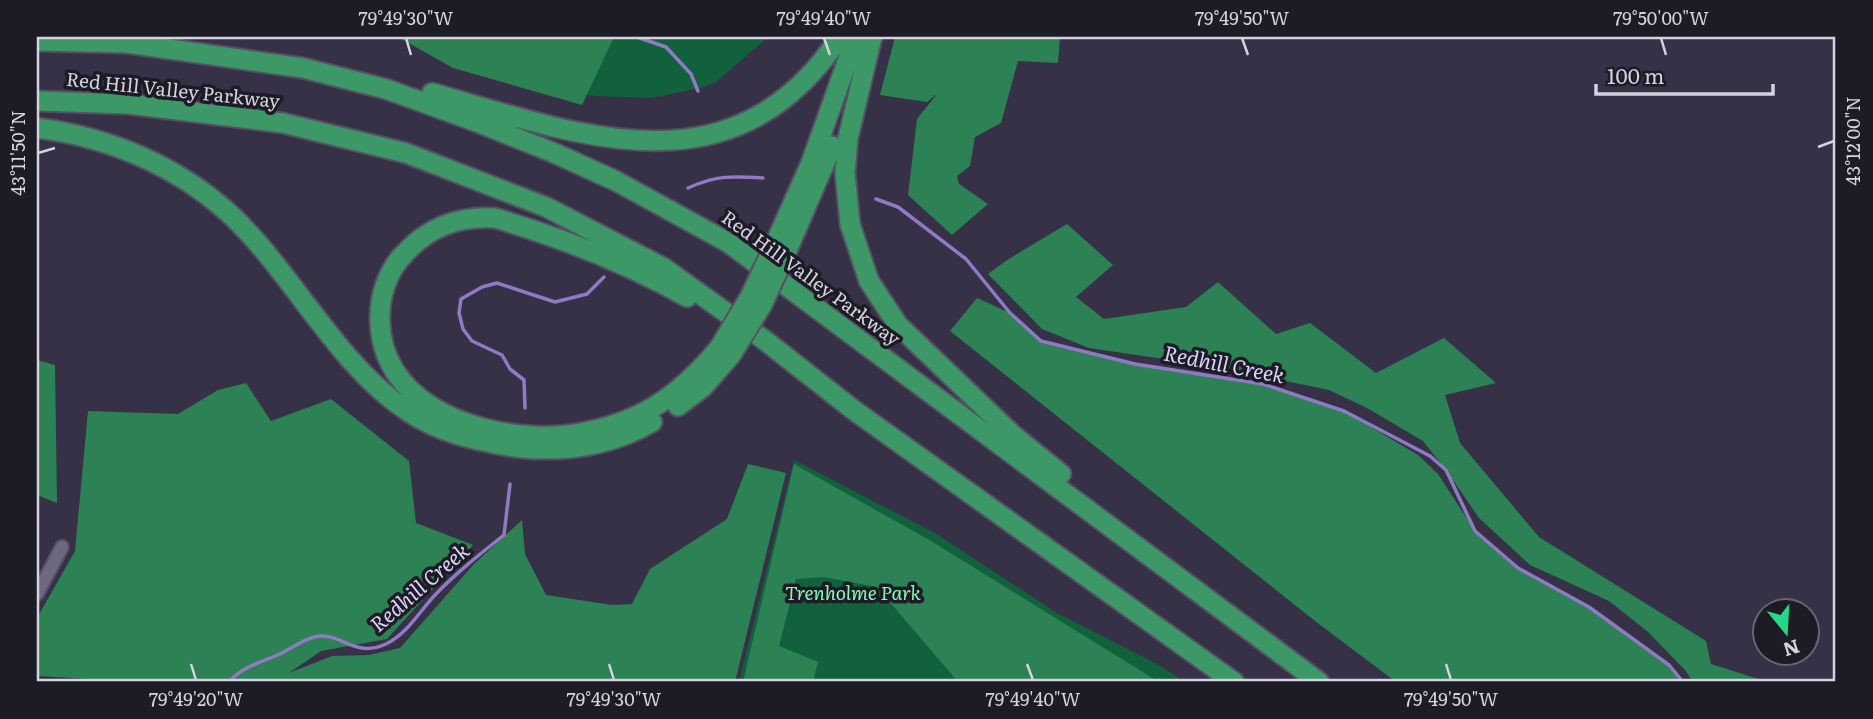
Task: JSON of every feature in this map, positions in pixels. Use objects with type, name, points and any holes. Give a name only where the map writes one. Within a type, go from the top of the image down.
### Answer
[{"type":"highway","points":[[386,89],[418,89],[527,122],[620,141],[693,139],[734,125],[775,104],[796,88],[840,37]]},
{"type":"highway","points":[[37,128],[92,138],[126,150],[177,176],[205,195],[257,242],[361,370],[388,398],[412,414],[479,442],[528,449],[566,449],[620,437],[640,428],[703,387],[725,351],[750,297],[780,250],[811,163],[866,40]]},
{"type":"highway","points":[[866,40],[848,138],[845,173],[850,225],[869,281],[884,306],[906,333],[1013,435],[1111,515],[1135,545]]},
{"type":"highway","name":"Red Hill Valley Parkway","points":[[37,41],[127,43],[303,68],[386,89],[552,152],[616,181],[730,243],[1319,682]]},
{"type":"highway","name":"Red Hill Valley Parkway","points":[[37,101],[128,104],[283,123],[407,153],[546,207],[664,268],[767,342],[855,411],[1234,682]]},
{"type":"highway","points":[[725,351],[684,386],[635,417],[573,434],[536,436],[495,431],[459,421],[439,412],[412,393],[392,368],[386,353],[380,326],[380,309],[385,285],[393,269],[402,255],[423,235],[460,219],[495,218],[587,249],[656,280],[767,342]]},
{"type":"street","points":[[37,594],[62,547]]},
{"type":"green space","points":[[398,37],[614,37],[582,105],[453,68]]},
{"type":"green space","points":[[487,37],[768,37],[716,82],[651,98],[595,96],[515,83]]},
{"type":"green space","points":[[895,37],[1060,37],[1058,63],[1018,61],[1001,123],[975,137],[970,166],[957,176],[959,184],[988,204],[952,235],[908,195],[917,119],[937,94],[927,102],[880,95]]},
{"type":"green space","points":[[1067,224],[1113,265],[1076,297],[1104,319],[1186,307],[1218,282],[1276,334],[1310,323],[1376,373],[1444,338],[1496,383],[1445,395],[1460,443],[1539,537],[1706,641],[1711,664],[1768,682],[1693,682],[1647,631],[1609,601],[1530,565],[1479,518],[1423,441],[1367,408],[1329,390],[1218,367],[1089,348],[1042,329],[988,274]]},
{"type":"green space","points":[[977,298],[1010,313],[1041,341],[1135,364],[1263,384],[1344,411],[1418,455],[1438,474],[1475,531],[1517,568],[1589,607],[1669,665],[1680,682],[1396,682],[1315,621],[950,331]]},
{"type":"green space","points":[[37,360],[55,365],[57,503],[37,495]]},
{"type":"green space","points":[[246,383],[271,421],[331,399],[409,461],[416,523],[473,545],[387,639],[321,651],[289,673],[332,656],[369,655],[400,648],[474,564],[522,520],[525,554],[546,595],[612,605],[632,604],[650,569],[727,519],[748,464],[786,473],[735,682],[142,682],[37,676],[37,618],[75,551],[88,411],[178,414],[218,390]]},
{"type":"green space","name":"Trenholme Park","points":[[794,460],[933,532],[1057,613],[1157,664],[1185,682],[739,682]]},
{"type":"green space","name":"Trenholme Park","points":[[794,464],[931,541],[1159,682],[958,682],[877,587],[823,577],[796,579],[779,646],[818,662],[813,682],[743,682]]},
{"type":"waterway","points":[[637,37],[666,47],[691,74],[698,91]]},
{"type":"waterway","name":"Redhill Creek","points":[[688,188],[725,177],[763,178]]},
{"type":"waterway","name":"Redhill Creek","points":[[876,199],[898,207],[966,259],[1010,313],[1041,341],[1135,364],[1263,384],[1344,411],[1430,456],[1446,470],[1475,531],[1518,568],[1589,607],[1669,665],[1683,682]]},
{"type":"waterway","name":"Redhill Creek","points":[[525,408],[524,380],[510,369],[502,355],[472,341],[463,329],[459,313],[461,299],[482,287],[497,283],[555,302],[587,294],[604,277]]},
{"type":"waterway","name":"Redhill Creek","points":[[229,682],[246,669],[314,637],[327,636],[366,648],[375,648],[393,640],[407,629],[451,579],[504,535],[510,484]]}]
